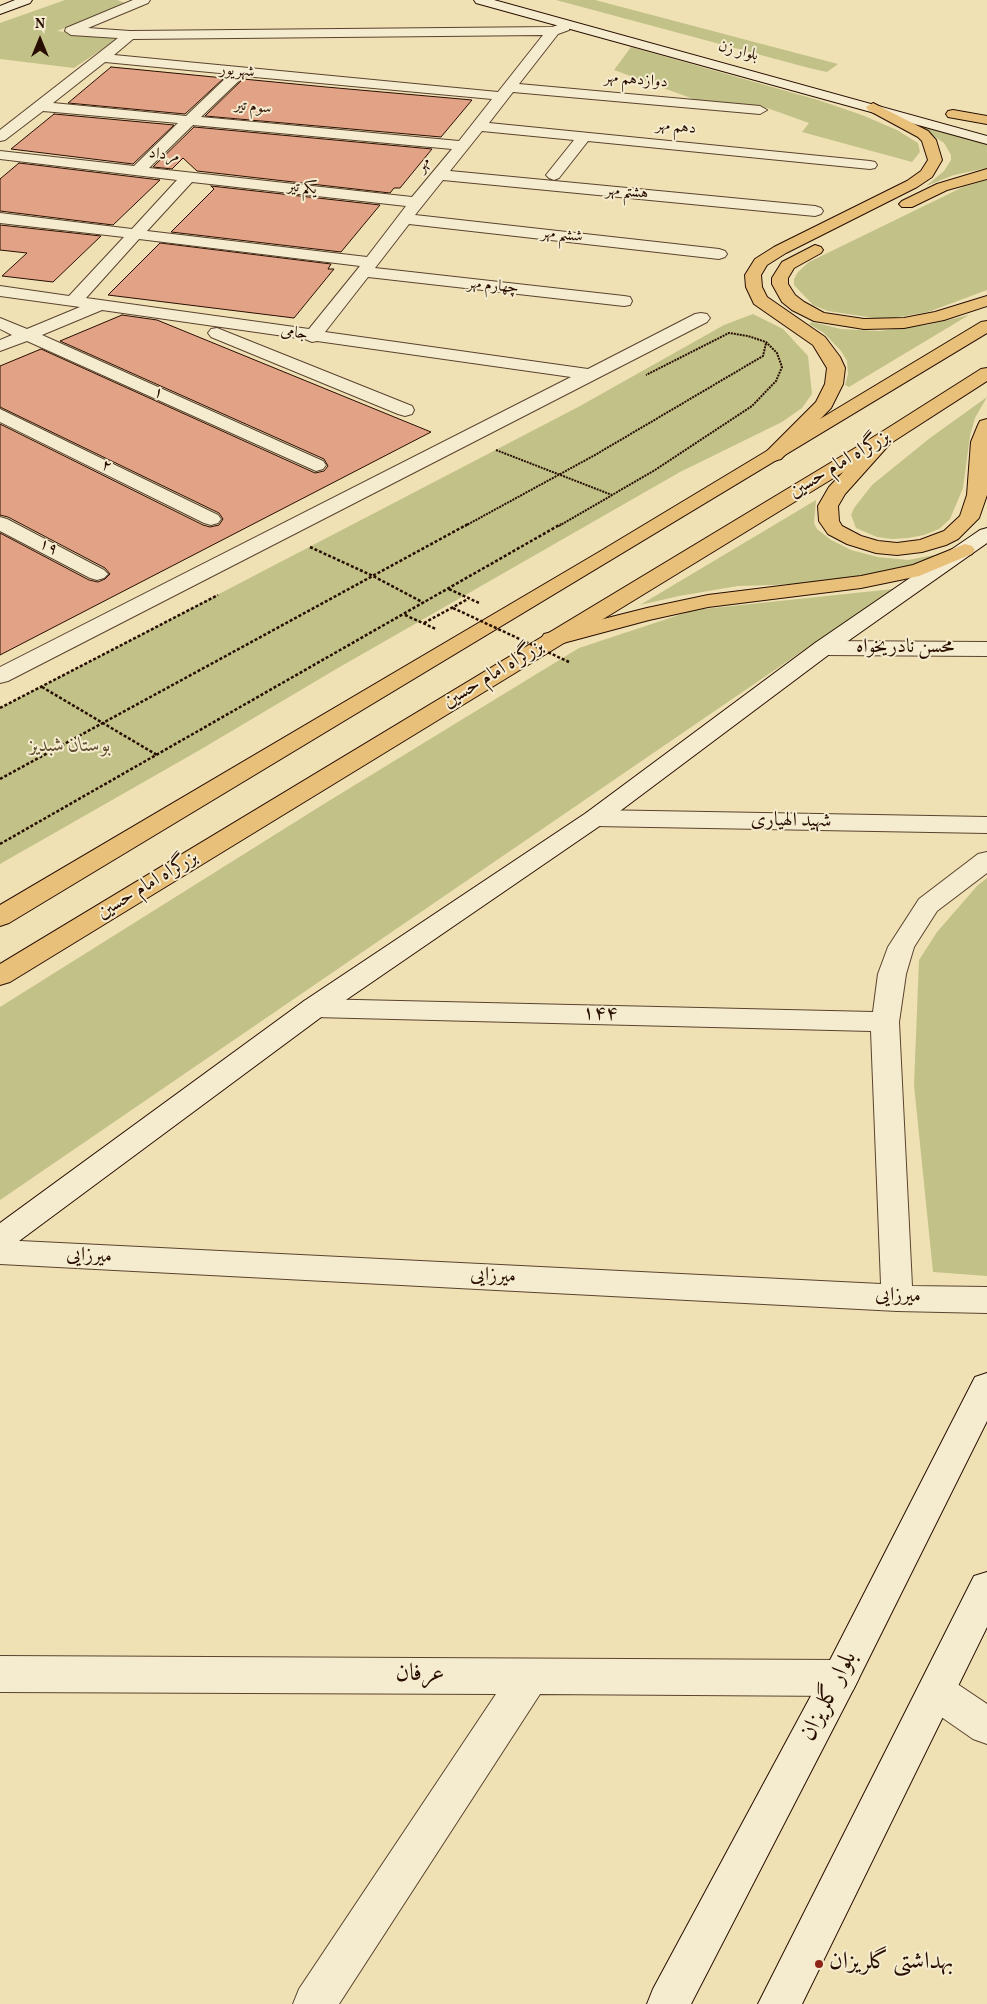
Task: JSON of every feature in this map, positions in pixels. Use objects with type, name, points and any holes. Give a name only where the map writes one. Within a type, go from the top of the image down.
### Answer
[{"type":"main road","points":[[774,455],[824,404],[834,384],[836,368],[831,357],[819,341],[760,300],[754,287],[753,275],[761,262],[780,250],[912,184],[928,174],[935,160],[929,140],[924,134],[872,107]]},
{"type":"main road","points":[[948,112],[987,120]]},
{"type":"main road","points":[[892,212],[942,187],[987,174]]},
{"type":"main road","points":[[866,225],[788,266],[780,278],[780,284],[788,298],[808,312],[820,317],[864,324],[923,320],[987,301]]},
{"type":"main road","points":[[0,917],[987,326]]},
{"type":"main road","name":"بزرگراه امام حسین","points":[[0,976],[887,437],[987,373]]},
{"type":"main road","points":[[887,437],[836,491],[828,506],[829,521],[835,530],[876,548],[897,549],[922,546],[939,541],[951,535],[969,518],[977,495],[981,442],[987,425]]},
{"type":"main road","points":[[552,640],[647,614],[708,601],[861,582],[919,570],[966,550]]},
{"type":"street","points":[[0,10],[26,0]]},
{"type":"street","points":[[144,0],[71,31],[130,35],[553,31]]},
{"type":"street","name":"بلوار زن","points":[[480,0],[987,140]]},
{"type":"street","name":"مهر","points":[[312,337],[405,219],[416,202],[463,146],[553,31],[570,24]]},
{"type":"street","points":[[0,137],[130,35]]},
{"type":"street","name":"شهریور","points":[[102,58],[240,72],[505,91]]},
{"type":"street","name":"مرداد","points":[[137,171],[240,72]]},
{"type":"street","name":"دوازدهم مهر","points":[[505,91],[760,110]]},
{"type":"street","name":"سوم تیر","points":[[9,113],[34,110],[191,120],[463,146]]},
{"type":"street","points":[[948,112],[987,124]]},
{"type":"street","name":"دهم مهر","points":[[478,126],[870,165]]},
{"type":"street","points":[[554,175],[584,136]]},
{"type":"street","points":[[0,155],[137,171]]},
{"type":"street","name":"مرداد","points":[[137,171],[188,177]]},
{"type":"street","name":"هشتم مهر","points":[[438,175],[815,211]]},
{"type":"street","name":"مرداد","points":[[73,302],[188,177]]},
{"type":"street","name":"یکم تیر","points":[[188,177],[416,202]]},
{"type":"street","points":[[0,218],[136,234],[367,267]]},
{"type":"street","name":"ششم مهر","points":[[405,219],[719,254]]},
{"type":"street","name":"چهارم مهر","points":[[367,267],[624,301]]},
{"type":"street","name":"جامی","points":[[0,291],[312,337],[588,374]]},
{"type":"street","points":[[0,346],[100,306]]},
{"type":"street","points":[[176,317],[405,410]]},
{"type":"street","points":[[0,676],[588,374],[701,318]]},
{"type":"street","name":"۱","points":[[0,323],[316,465]]},
{"type":"street","name":"۲","points":[[0,415],[211,519]]},
{"type":"street","name":"۱۹","points":[[0,523],[97,574]]},
{"type":"street","points":[[0,1239],[314,1008],[595,818],[823,648],[987,534]]},
{"type":"street","name":"محسن نادریخواه","points":[[823,648],[987,649]]},
{"type":"street","name":"شهید الهیاری","points":[[595,818],[987,825]]},
{"type":"street","points":[[897,1298],[885,1022],[892,974],[901,947],[928,905],[987,860]]},
{"type":"street","name":"۱۴۴","points":[[314,1008],[885,1022]]},
{"type":"street","name":"میرزایی","points":[[0,1252],[897,1298],[987,1300]]},
{"type":"street","name":"بلوار گلریزان","points":[[668,2004],[840,1678],[987,1387]]},
{"type":"street","points":[[779,2004],[937,1692],[987,1588]]},
{"type":"street","name":"عرفان","points":[[0,1674],[840,1678]]},
{"type":"street","points":[[314,2004],[530,1676]]},
{"type":"street","points":[[937,1692],[987,1726]]},
{"type":"path","points":[[0,844],[655,470],[752,406],[776,381],[782,366],[777,353],[766,342],[748,336],[729,333]]},
{"type":"path","points":[[0,780],[561,474],[763,356],[766,342]]},
{"type":"path","points":[[496,450],[612,495]]},
{"type":"path","points":[[310,547],[373,576],[424,603]]},
{"type":"path","points":[[404,615],[424,623],[468,599],[448,588]]},
{"type":"path","points":[[453,608],[569,662]]},
{"type":"path","points":[[42,687],[157,755]]},
{"type":"green space","points":[[65,0],[117,0],[125,3],[57,31],[117,39],[74,68],[0,59],[0,23]]},
{"type":"green space","points":[[556,0],[595,0],[838,64],[827,72],[809,68]]},
{"type":"green space","points":[[631,47],[818,100],[862,115],[897,130],[918,143],[920,152],[912,162],[802,132],[809,123],[767,108],[699,101],[614,70]]},
{"type":"green space","points":[[921,126],[987,144],[987,168],[954,175],[926,186],[944,171],[951,160],[951,155],[944,143]]},
{"type":"green space","points":[[987,180],[987,290],[928,312],[894,318],[874,318],[828,311],[813,305],[794,285],[794,279],[798,272],[809,262],[963,187]]},
{"type":"green space","name":"بوستان شبدیز","points":[[753,314],[783,329],[808,356],[812,394],[802,408],[782,422],[680,472],[0,864],[0,708],[580,406],[724,325]]},
{"type":"green space","points":[[969,315],[849,387],[845,385],[848,374],[847,361],[841,351],[824,333],[809,324],[812,322],[841,329],[879,331],[927,325]]},
{"type":"green space","points":[[987,397],[975,418],[970,436],[963,488],[950,519],[939,529],[924,535],[908,538],[892,539],[877,537],[856,528],[851,515],[854,508],[872,485],[930,438]]},
{"type":"green space","points":[[816,500],[814,523],[817,529],[831,540],[851,550],[878,557],[908,560],[945,553],[922,564],[885,574],[803,584],[738,586],[640,605]]},
{"type":"green space","points":[[893,589],[0,1200],[0,1007],[327,802],[579,648],[694,610]]},
{"type":"green space","points":[[987,878],[987,1276],[933,1272],[914,1085],[919,960],[937,932],[977,886]]},
{"type":"building","points":[[111,67],[224,78],[185,114],[68,103]]},
{"type":"building","points":[[243,79],[472,100],[441,137],[205,116]]},
{"type":"building","points":[[54,114],[174,125],[133,164],[11,149]]},
{"type":"building","points":[[194,127],[432,149],[400,188],[394,188],[390,193],[197,171],[183,158],[172,169],[153,167]]},
{"type":"building","points":[[19,163],[160,180],[113,225],[0,211],[0,179]]},
{"type":"building","points":[[211,186],[380,205],[341,252],[171,232],[214,189]]},
{"type":"building","points":[[0,225],[101,236],[53,282],[2,276],[27,253],[0,250]]},
{"type":"building","points":[[160,243],[331,264],[328,269],[334,269],[294,318],[108,295]]},
{"type":"building","points":[[122,315],[157,320],[431,432],[0,655],[0,533],[89,580],[98,582],[110,574],[105,568],[8,517],[0,515],[0,424],[203,525],[210,527],[219,525],[223,519],[219,513],[0,407],[0,366],[41,349],[315,473],[324,471],[328,466],[324,459],[60,341]]},
{"type":"place","name":"بهداشتی گلریزان","points":[[819,1964]]}]
